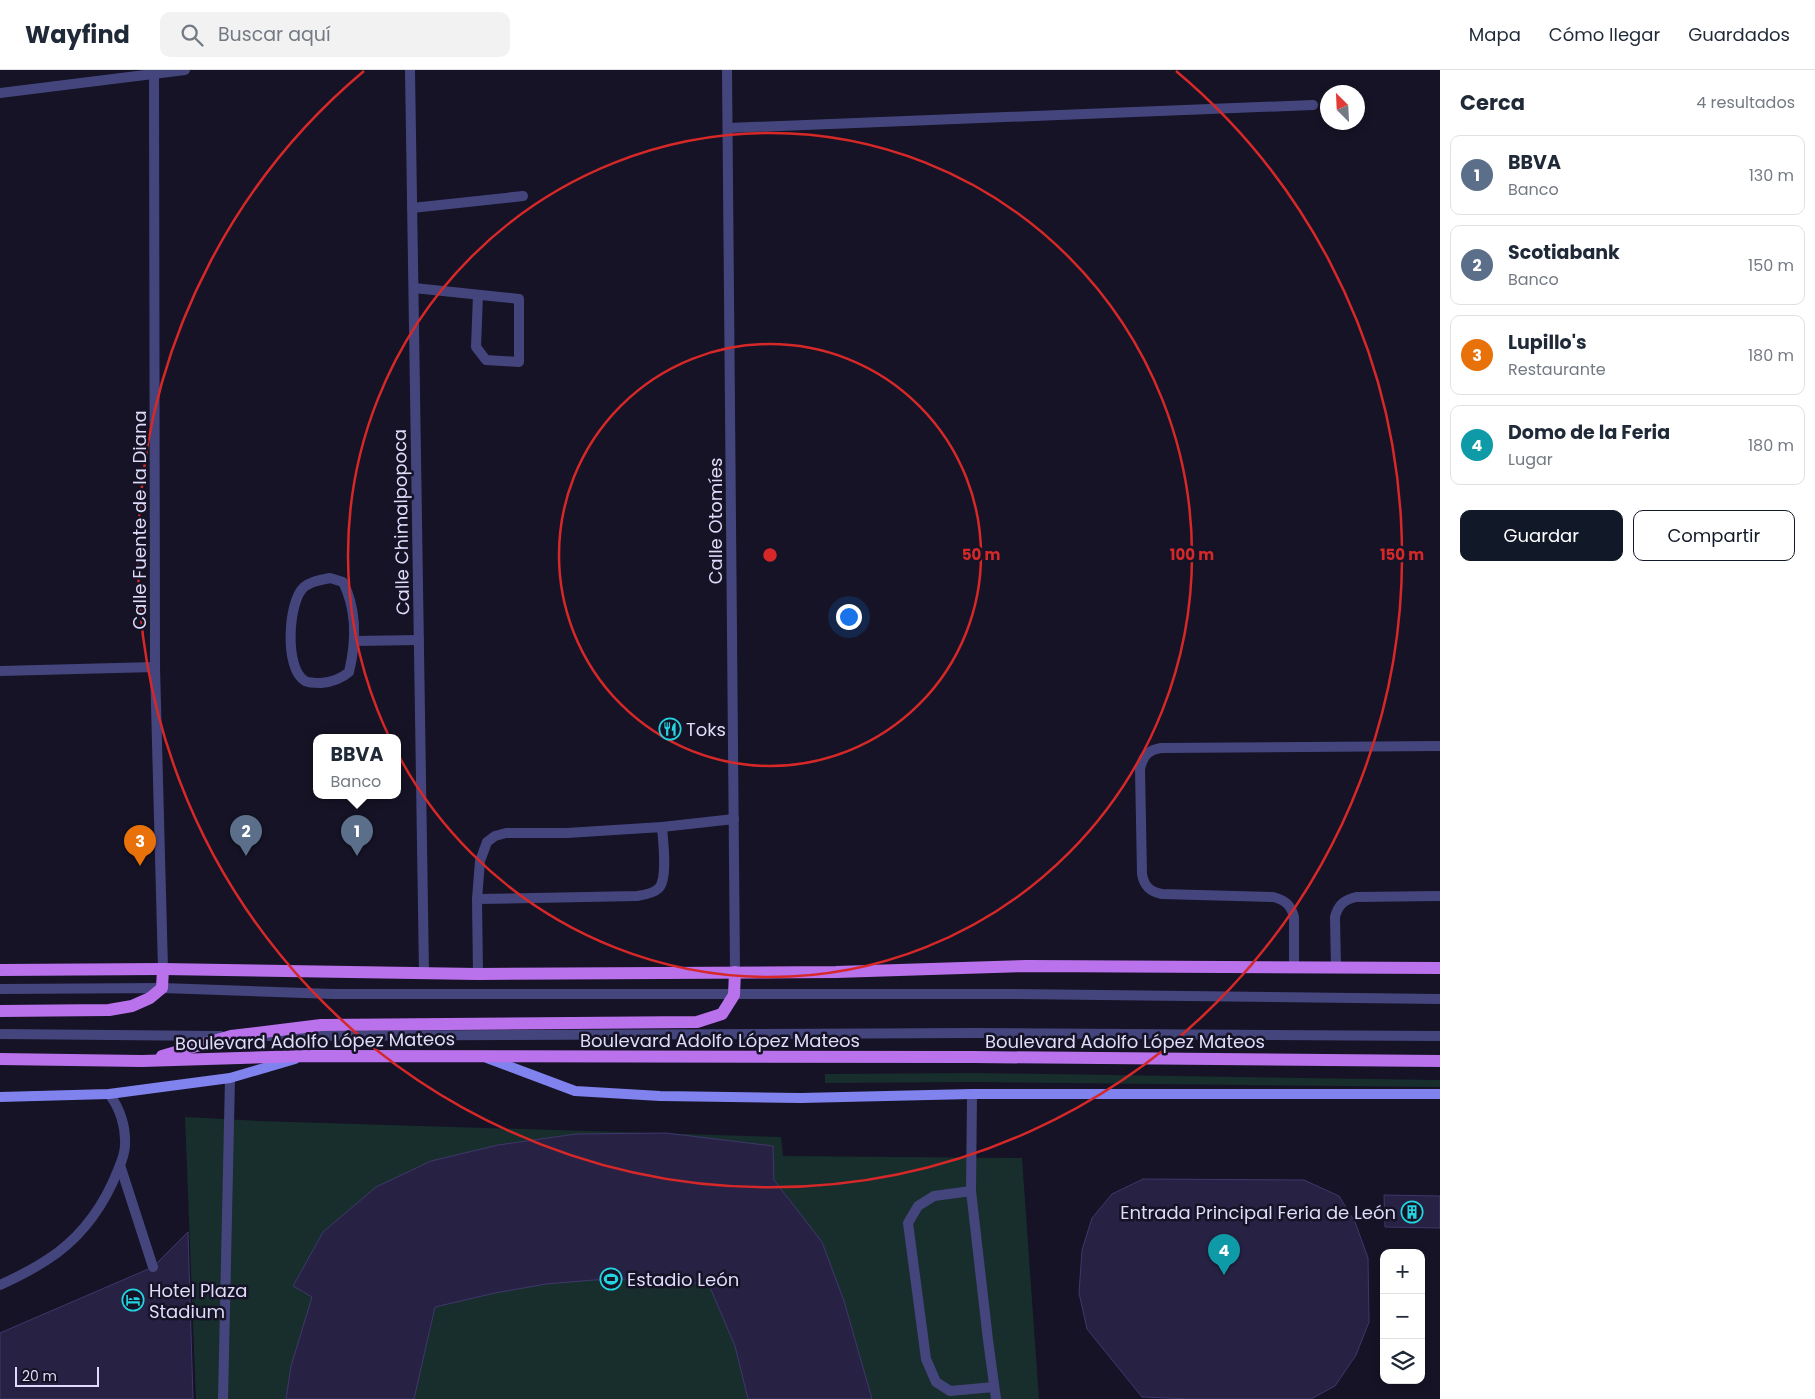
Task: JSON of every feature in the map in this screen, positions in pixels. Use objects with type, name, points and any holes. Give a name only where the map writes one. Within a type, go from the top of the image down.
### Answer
[{"type":"main road","points":[[0,970],[163,969],[478,974],[836,972],[1027,966],[1440,968]]},
{"type":"main road","points":[[0,1011],[109,1010],[132,1006],[150,998],[162,988],[163,969]]},
{"type":"main road","points":[[142,1062],[231,1036],[321,1025],[697,1022],[722,1014],[734,995],[734,972]]},
{"type":"main road","name":"Boulevard Adolfo López Mateos","points":[[0,1059],[142,1062],[307,1056],[973,1057],[1440,1061]]},
{"type":"street","points":[[0,93],[154,72],[186,70]]},
{"type":"street","name":"Calle Chimalpopoca","points":[[410,70],[424,973]]},
{"type":"street","name":"Calle Otomíes","points":[[727,70],[734,972]]},
{"type":"street","name":"Calle Fuente de la Diana","points":[[154,72],[155,667],[163,969]]},
{"type":"street","points":[[728,128],[1313,105]]},
{"type":"street","points":[[412,208],[523,196]]},
{"type":"street","points":[[414,288],[478,295],[519,300],[519,362],[486,360],[476,347],[478,295]]},
{"type":"street","points":[[330,578],[342,582],[352,606],[355,641],[350,672],[343,677],[331,682],[319,683],[306,681],[298,674],[291,650],[291,623],[295,600],[304,587],[315,581],[330,578]]},
{"type":"street","points":[[355,641],[419,640]]},
{"type":"street","points":[[0,671],[155,667]]},
{"type":"street","points":[[1294,968],[1294,917],[1288,903],[1281,899],[1274,897],[1162,894],[1154,893],[1143,882],[1140,769],[1146,754],[1153,749],[1162,748],[1440,746]]},
{"type":"street","points":[[478,974],[477,899],[480,861],[487,842],[495,836],[662,827],[734,819]]},
{"type":"street","points":[[477,899],[627,897],[649,893],[659,888],[664,878],[662,827]]},
{"type":"street","points":[[1336,968],[1335,917],[1342,903],[1356,897],[1440,896]]},
{"type":"street","points":[[0,989],[162,988],[333,994],[1011,994],[1440,999]]},
{"type":"street","points":[[0,1034],[501,1037],[964,1033],[1440,1036]]},
{"type":"street","points":[[0,1097],[109,1094],[230,1078],[307,1056]]},
{"type":"street","points":[[485,1057],[574,1091],[660,1096],[801,1098],[972,1094],[1440,1094]]},
{"type":"street","points":[[223,1399],[230,1078]]},
{"type":"street","points":[[0,1285],[21,1276],[58,1252],[86,1226],[110,1190],[126,1146],[123,1120],[115,1101],[109,1094]]},
{"type":"street","points":[[972,1094],[971,1191],[996,1399]]},
{"type":"street","points":[[120,1165],[152,1267]]},
{"type":"street","points":[[971,1191],[934,1196],[918,1206],[908,1223],[926,1359],[936,1382],[950,1391],[994,1387]]},
{"type":"green space","points":[[975,1073],[1440,1080],[1440,1087],[974,1082],[825,1083],[825,1074]]},
{"type":"green space","name":"Estadio León","points":[[185,1117],[781,1137],[783,1156],[1022,1158],[1039,1399],[196,1399]]},
{"type":"building","points":[[666,1133],[773,1146],[774,1180],[822,1242],[844,1301],[872,1399],[748,1399],[735,1346],[709,1285],[660,1278],[546,1284],[495,1293],[435,1307],[414,1399],[286,1399],[291,1366],[312,1297],[293,1286],[323,1232],[376,1187],[431,1161],[498,1145],[576,1134]]},
{"type":"building","points":[[1143,1179],[1304,1180],[1339,1196],[1355,1222],[1368,1258],[1369,1322],[1356,1355],[1335,1386],[1311,1399],[1142,1397],[1087,1329],[1079,1293],[1082,1250],[1092,1218],[1112,1194]]},
{"type":"building","name":"Entrada Principal Feria de León","points":[[1384,1195],[1440,1196],[1440,1228],[1385,1227]]},
{"type":"building","name":"Hotel Plaza Stadium","points":[[188,1232],[193,1399],[0,1399],[0,1333],[153,1267]]},
{"type":"place","name":"Toks","points":[[670,729]]},
{"type":"place","name":"Scotiabank","points":[[246,856]]},
{"type":"place","name":"BBVA","points":[[357,856]]},
{"type":"place","name":"Lupillo's","points":[[140,866]]},
{"type":"place","name":"Entrada Principal Feria de León","points":[[1412,1212]]},
{"type":"place","name":"Domo de la Feria","points":[[1224,1275]]},
{"type":"place","name":"Estadio León","points":[[611,1279]]},
{"type":"place","name":"Hotel Plaza Stadium","points":[[133,1300]]}]
